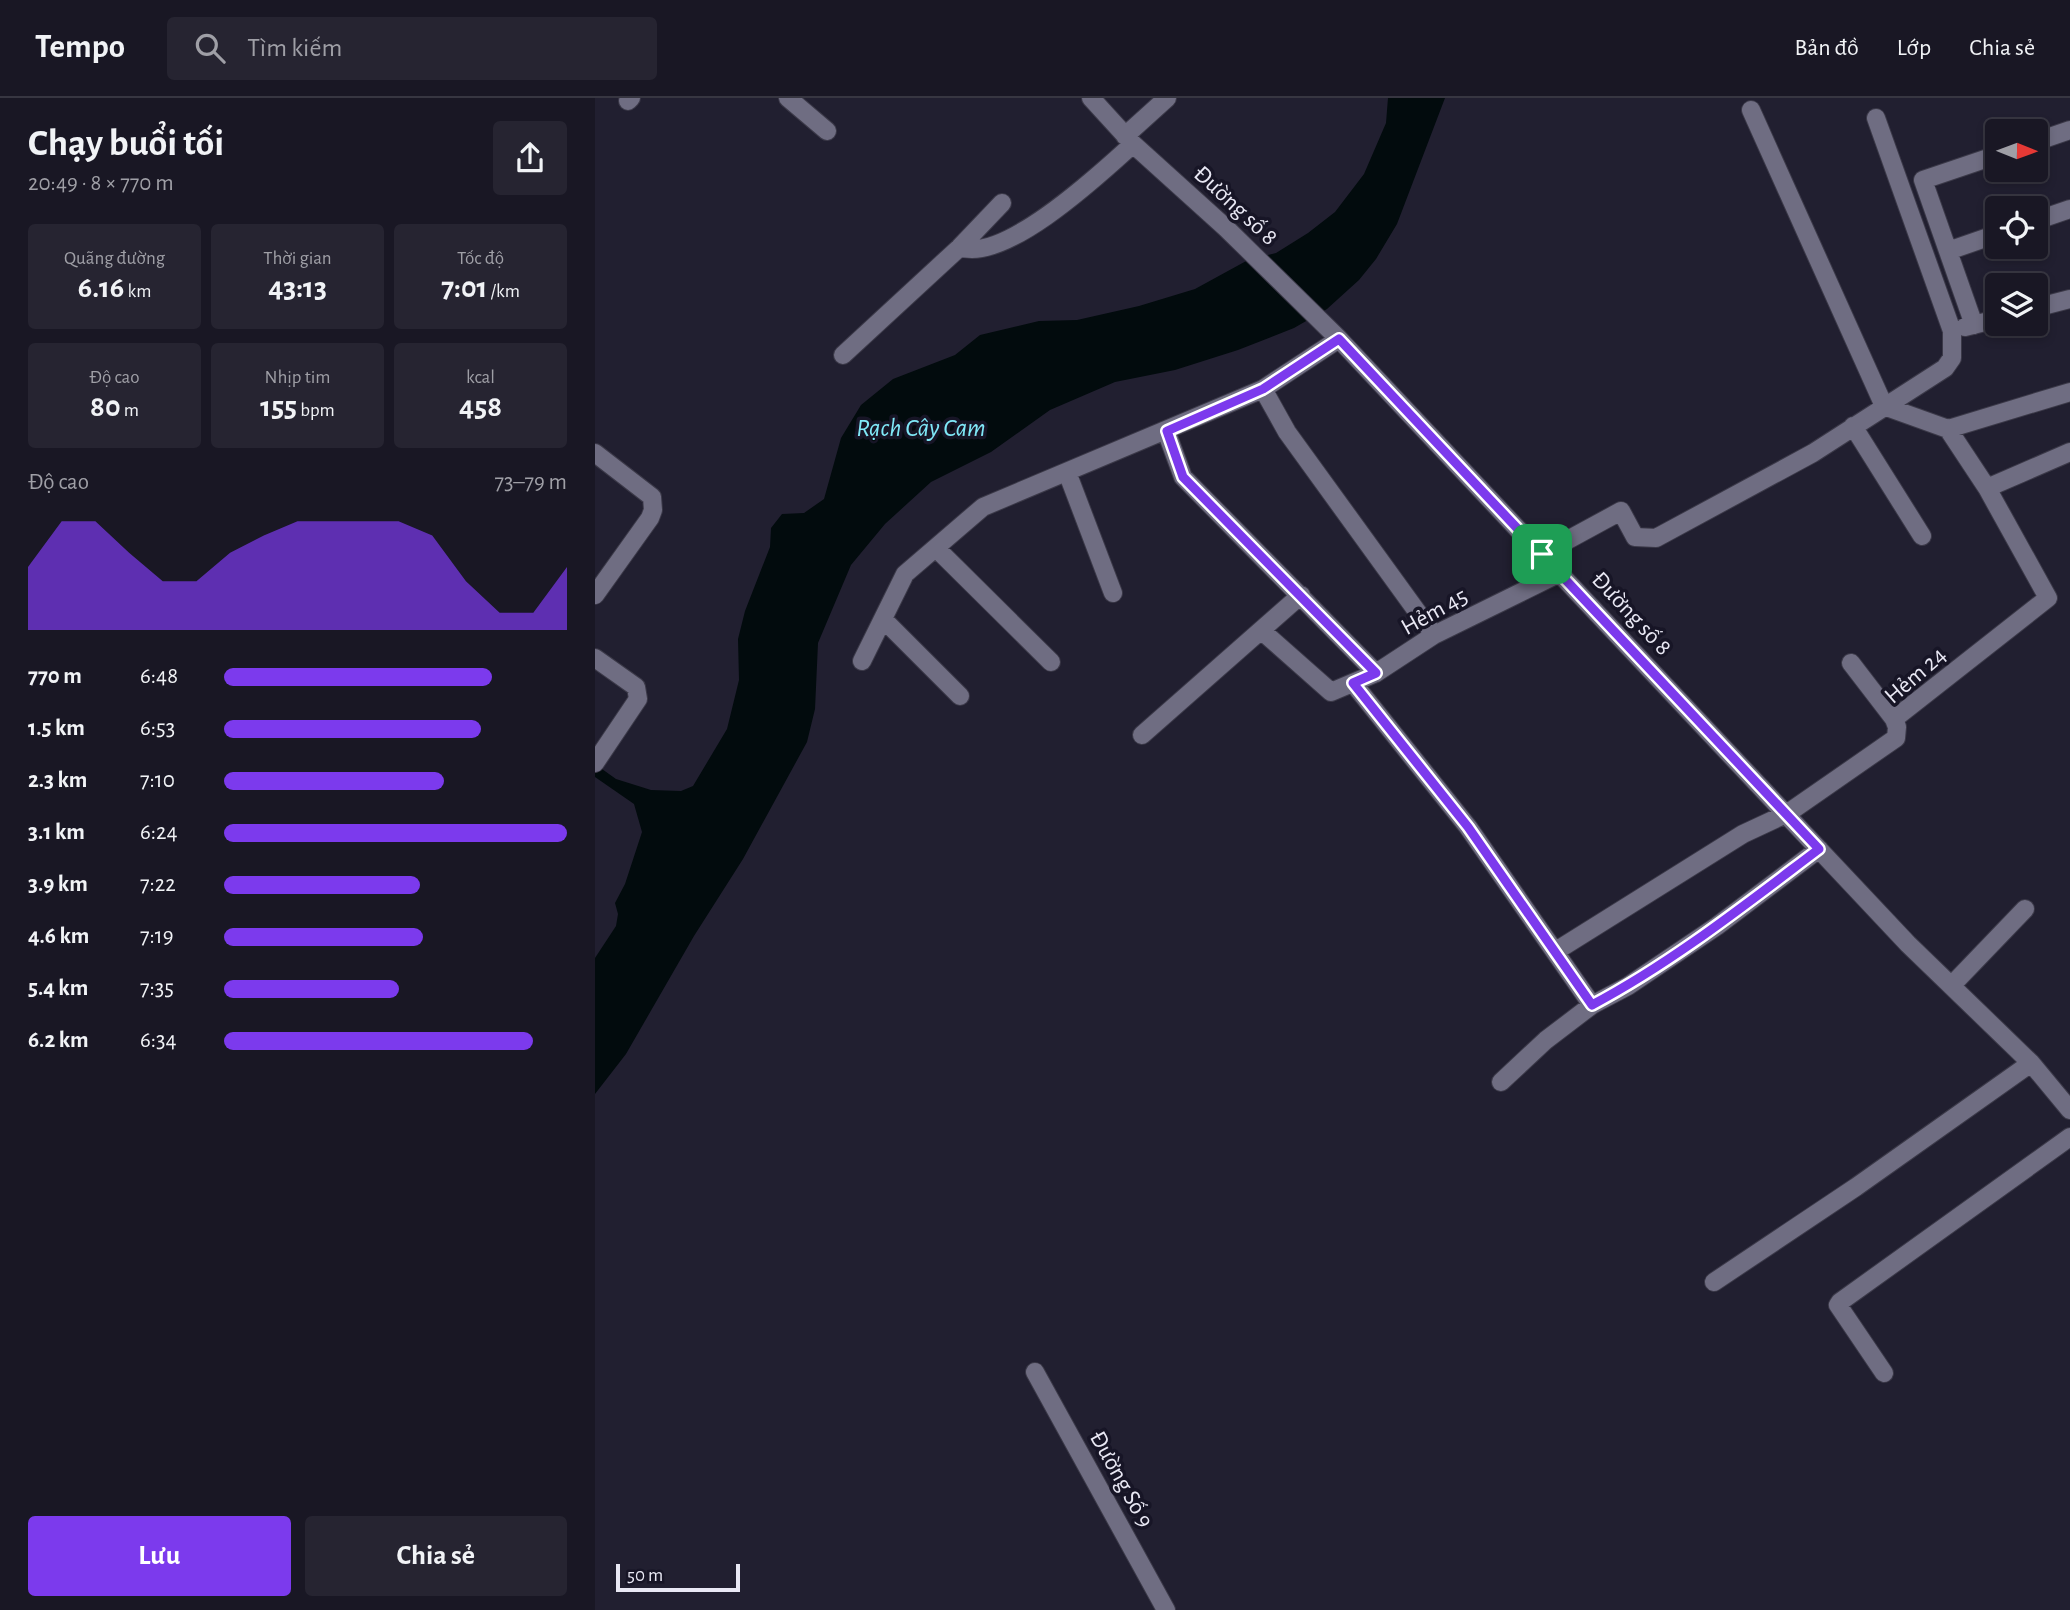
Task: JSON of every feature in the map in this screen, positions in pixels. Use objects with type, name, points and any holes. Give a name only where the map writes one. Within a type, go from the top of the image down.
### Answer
[{"type":"street","points":[[788,98],[827,131]]},
{"type":"street","name":"Đường số 8","points":[[1091,98],[1129,140],[1226,228],[1335,335],[1788,813],[1908,944],[2031,1063],[2070,1110]]},
{"type":"street","points":[[960,247],[978,251],[987,249],[1051,214],[1129,140],[1167,98]]},
{"type":"street","points":[[1751,110],[1884,406],[1948,429],[2070,392]]},
{"type":"street","points":[[1542,554],[1621,511],[1635,537],[1656,538],[1813,453],[1945,368],[1952,358],[1952,331],[1876,118]]},
{"type":"street","points":[[2048,138],[2070,130]]},
{"type":"street","points":[[1974,325],[1923,180],[1985,159]]},
{"type":"street","points":[[843,355],[960,247],[1002,203]]},
{"type":"street","points":[[2048,217],[2070,209]]},
{"type":"street","points":[[1948,251],[1985,238]]},
{"type":"street","points":[[2048,305],[2070,299]]},
{"type":"street","points":[[1952,331],[1985,322]]},
{"type":"street","points":[[862,661],[905,574],[983,507],[1263,389],[1335,335]]},
{"type":"street","points":[[1263,389],[1294,443],[1434,635]]},
{"type":"street","points":[[1853,426],[1922,536]]},
{"type":"street","points":[[1948,429],[1987,488],[2070,452]]},
{"type":"street","points":[[1167,431],[1183,477],[1376,673]]},
{"type":"street","points":[[595,453],[652,496],[654,504],[650,518],[595,595]]},
{"type":"street","points":[[1067,472],[1113,593]]},
{"type":"street","name":"Hẻm 24","points":[[1788,813],[1896,738],[1897,727],[1894,719],[2048,598],[1987,488]]},
{"type":"street","points":[[936,548],[1051,662]]},
{"type":"street","name":"Hẻm 45","points":[[1262,631],[1331,692],[1376,673],[1434,635],[1560,573]]},
{"type":"street","points":[[1142,735],[1301,595]]},
{"type":"street","points":[[883,619],[960,696]]},
{"type":"street","points":[[595,658],[636,687],[638,699],[596,759]]},
{"type":"street","points":[[1851,663],[1894,719]]},
{"type":"street","points":[[1353,683],[1468,827],[1592,1005]]},
{"type":"street","points":[[1556,951],[1743,834],[1788,813]]},
{"type":"street","points":[[1501,1082],[1546,1040],[1592,1005],[1628,986],[1717,926],[1819,849]]},
{"type":"street","points":[[1952,985],[2025,909]]},
{"type":"street","points":[[1714,1282],[1844,1195],[2031,1063]]},
{"type":"street","points":[[1884,1373],[1838,1306],[1840,1302],[2070,1137]]},
{"type":"street","name":"Đường Số 9","points":[[1035,1372],[1166,1610]]},
{"type":"water","name":"Rạch Cây Cam","points":[[1388,98],[1445,98],[1397,224],[1376,259],[1359,280],[1327,309],[1294,328],[1238,350],[1175,370],[1115,382],[1050,410],[991,452],[931,482],[885,524],[851,565],[818,643],[815,709],[807,742],[743,859],[694,936],[626,1054],[595,1094],[595,958],[616,926],[618,914],[615,903],[625,884],[642,832],[634,804],[595,777],[595,764],[616,779],[651,790],[681,791],[693,786],[727,729],[739,680],[738,639],[745,611],[770,547],[771,528],[782,514],[804,513],[824,499],[841,438],[861,405],[893,379],[955,355],[980,335],[1039,321],[1077,320],[1139,306],[1195,289],[1248,260],[1276,253],[1335,212],[1364,174],[1386,123]]},
{"type":"route","points":[[1339,339],[1542,554],[1819,849],[1717,926],[1628,986],[1592,1005],[1468,827],[1353,683],[1376,673],[1183,477],[1167,431],[1263,389],[1339,339]]}]
